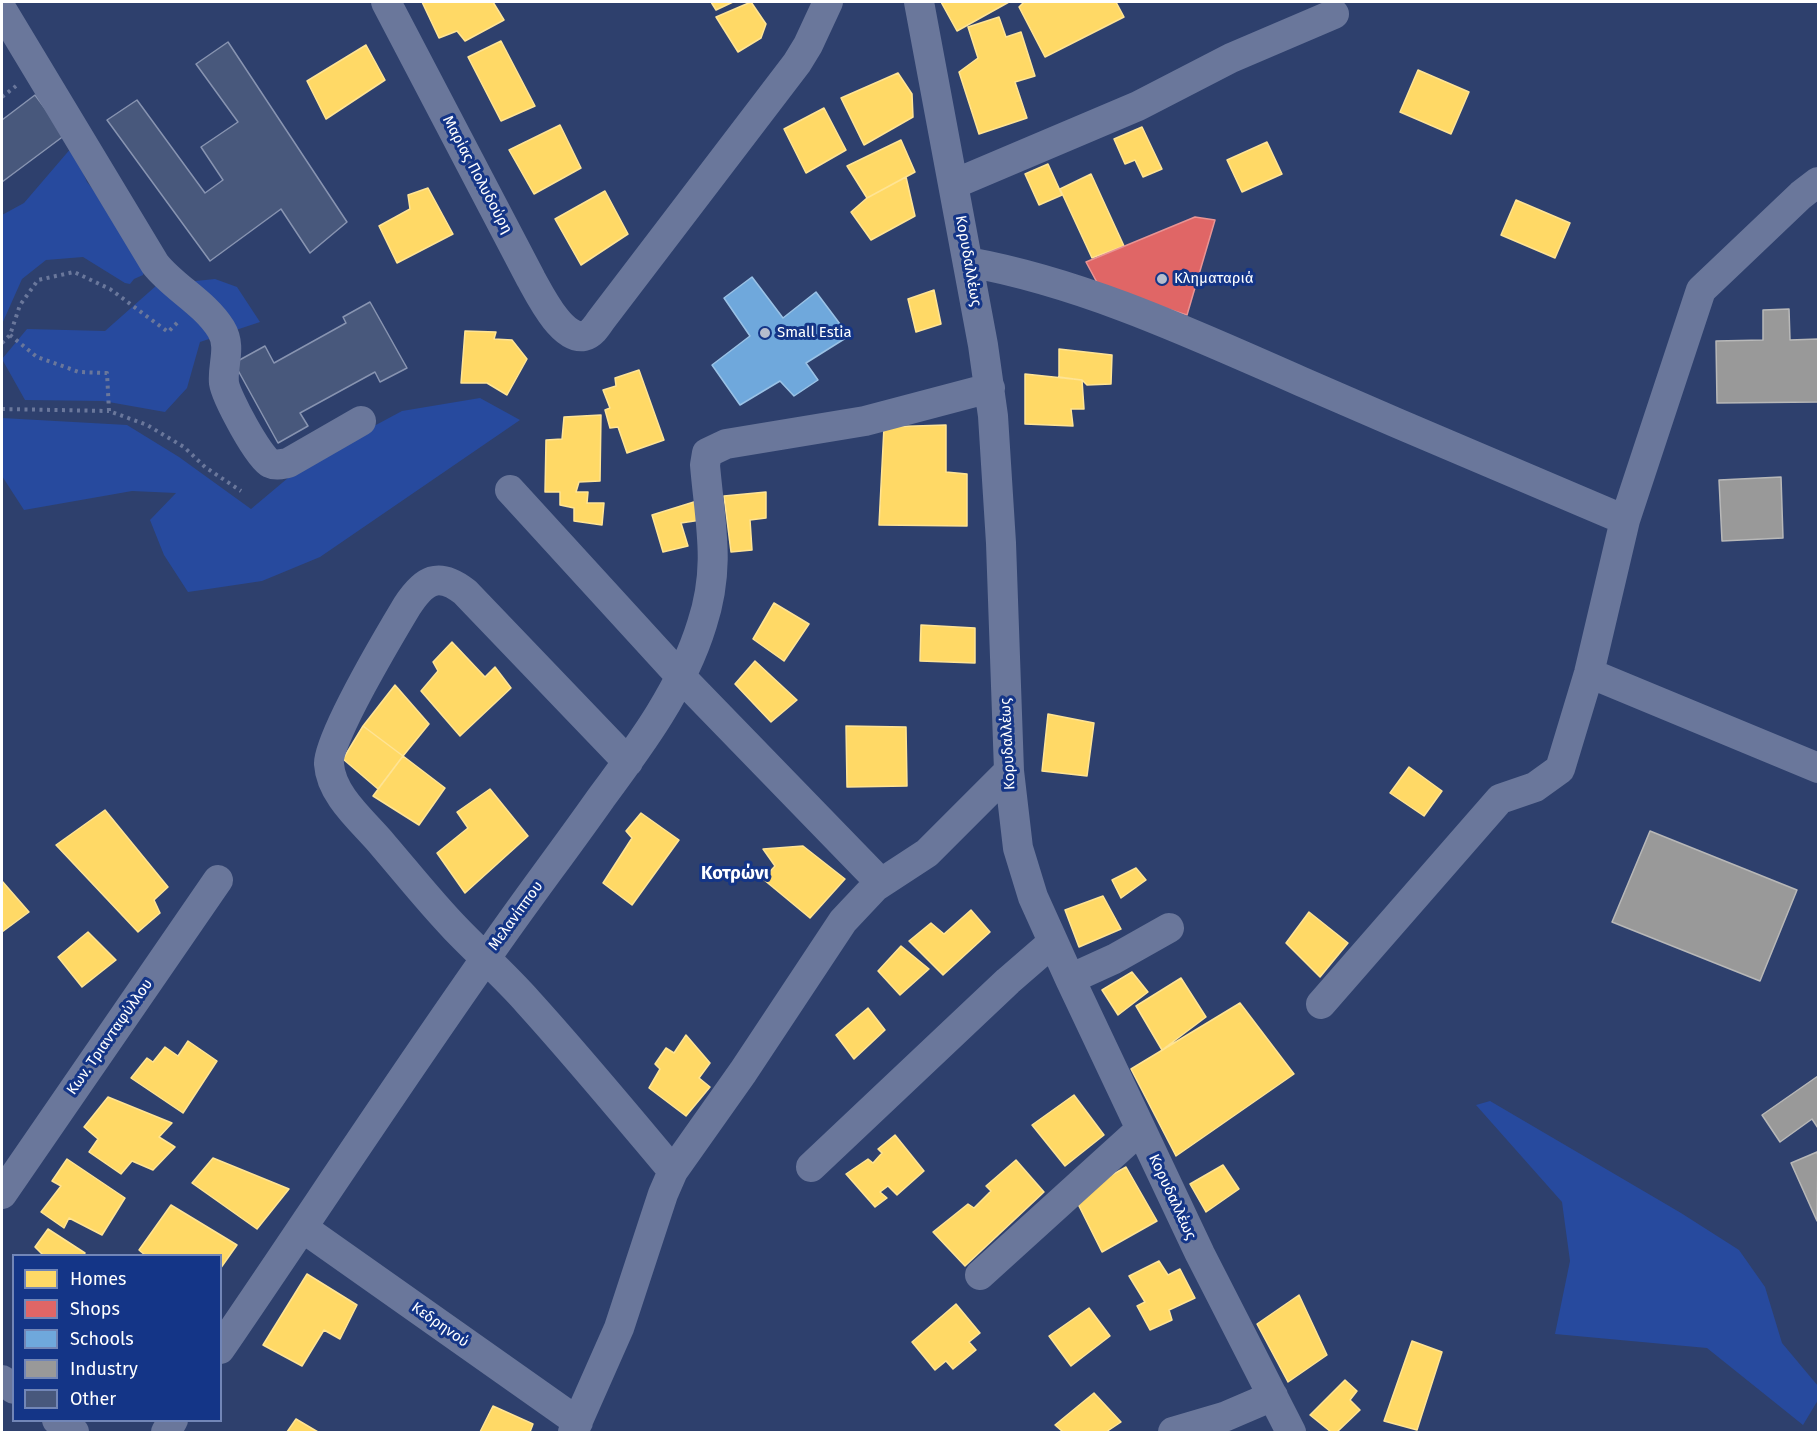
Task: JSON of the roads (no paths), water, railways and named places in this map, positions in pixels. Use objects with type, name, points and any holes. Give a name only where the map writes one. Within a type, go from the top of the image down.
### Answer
[{"type":"street","name":"Μαρίας Πολυδούρη","points":[[386,2],[531,279],[559,323],[572,333],[581,336],[590,333],[602,320],[797,63],[808,45],[825,3]]},
{"type":"street","name":"Κορυδαλλέως","points":[[919,2],[990,388],[999,489],[1009,771],[1018,848],[1033,897],[1070,979],[1200,1254],[1291,1432]]},
{"type":"street","points":[[2,10],[154,264],[163,275],[196,301],[222,332],[227,346],[224,383],[259,452],[268,462],[278,465],[288,463],[361,421]]},
{"type":"street","points":[[954,184],[1138,106],[1231,58],[1334,14]]},
{"type":"street","points":[[1321,1004],[1500,799],[1534,787],[1560,769],[1589,673],[1625,520],[1701,290],[1801,195],[1818,182]]},
{"type":"street","points":[[968,261],[1040,277],[1162,322],[1625,520]]},
{"type":"street","name":"Μελανίππου","points":[[222,1346],[485,959],[628,762],[681,677],[702,624],[713,582],[714,541],[705,465],[709,450],[726,444],[865,421],[990,388]]},
{"type":"street","points":[[510,490],[681,677],[880,882]]},
{"type":"street","points":[[628,762],[465,592],[447,580],[437,580],[423,586],[389,635],[343,723],[329,754],[328,763],[333,779],[344,799],[443,915],[544,1019],[673,1171]]},
{"type":"street","points":[[1589,673],[1818,768]]},
{"type":"street","points":[[575,1427],[628,1303],[663,1194],[673,1171],[754,1056],[843,921],[880,882],[927,853],[1009,771]]},
{"type":"street","name":"Κων. Τριανταφύλλου","points":[[2,1194],[218,880]]},
{"type":"street","points":[[1070,979],[1114,959],[1169,928]]},
{"type":"street","points":[[811,1167],[1008,981],[1053,942]]},
{"type":"street","points":[[980,1275],[1141,1129]]},
{"type":"street","name":"Κεδρηνού","points":[[303,1228],[575,1427]]},
{"type":"street","points":[[1173,1432],[1224,1417],[1273,1396]]},
{"type":"street","points":[[60,1422],[74,1432]]},
{"type":"place","name":"Κληματαριά","points":[[1162,279]]},
{"type":"place","name":"Small Estia","points":[[765,333]]},
{"type":"district","name":"Κοτρώνι","points":[[735,874]]}]
